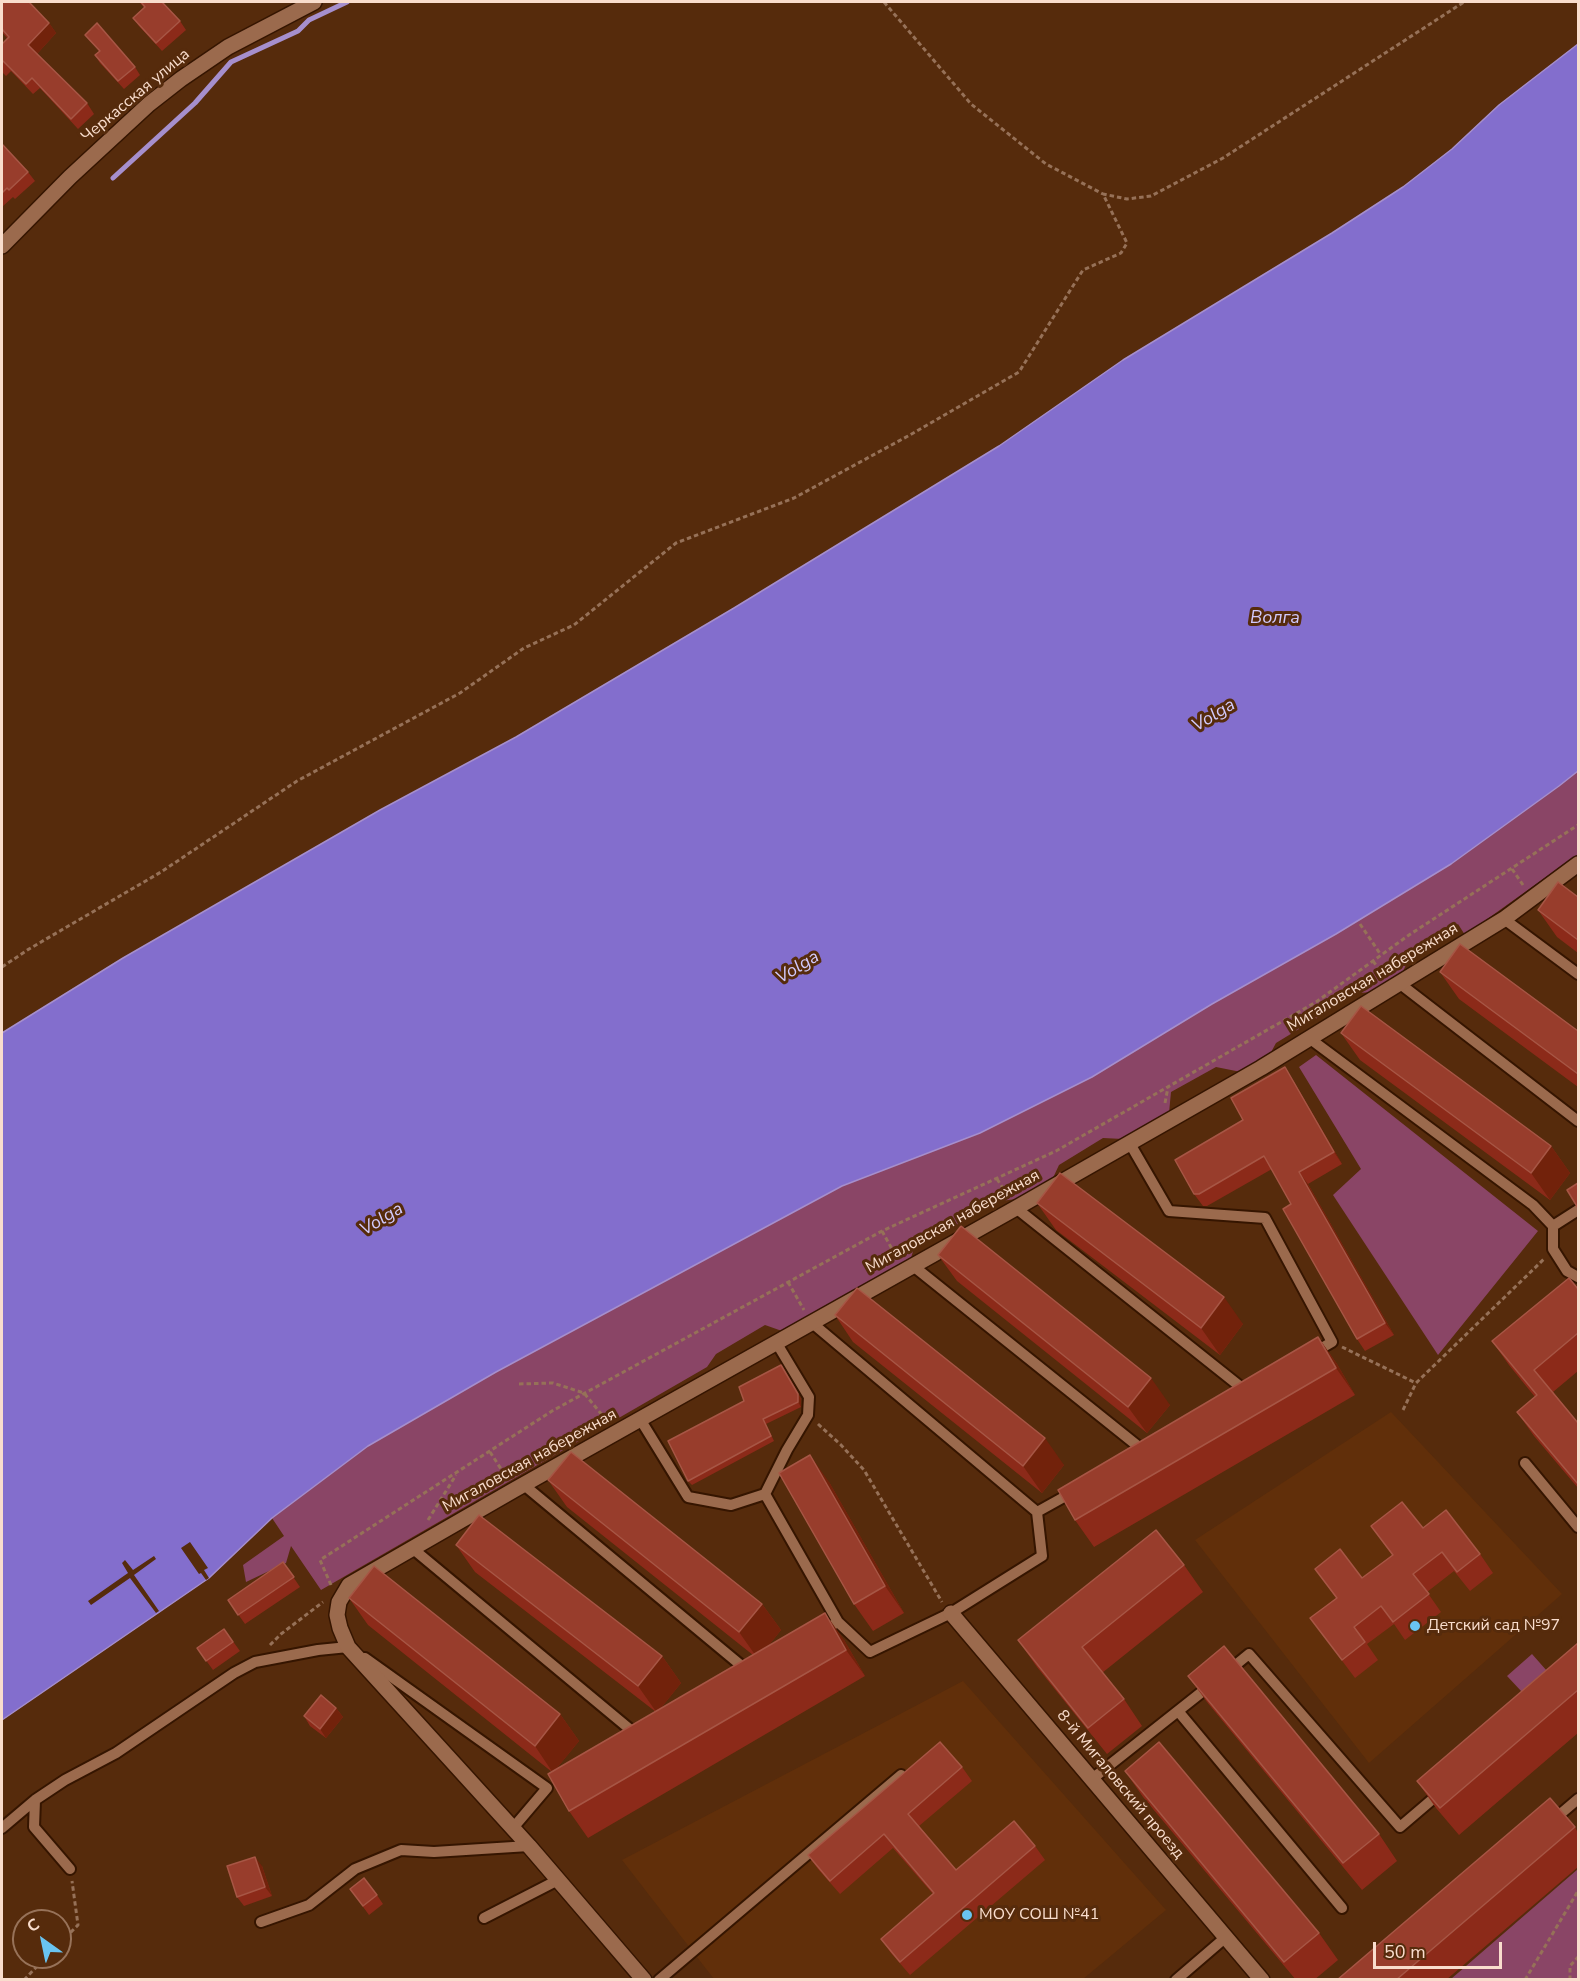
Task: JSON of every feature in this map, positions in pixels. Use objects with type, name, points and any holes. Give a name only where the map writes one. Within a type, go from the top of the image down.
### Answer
[{"type":"street","name":"Черкасская улица","points":[[2,246],[70,177],[149,104],[228,47],[313,2]]},
{"type":"street","name":"Мигаловская набережная","points":[[345,1640],[338,1622],[338,1609],[345,1591],[354,1581],[1016,1208],[1309,1038],[1504,919],[1578,864]]},
{"type":"street","name":"8-й Мигаловский проезд","points":[[951,1613],[1262,1980]]},
{"type":"street","points":[[345,1640],[529,1846],[644,1980]]},
{"type":"lane","points":[[1504,919],[1578,974]]},
{"type":"lane","points":[[1400,983],[1578,1121]]},
{"type":"lane","points":[[1309,1038],[1533,1205],[1553,1226],[1553,1249],[1568,1271],[1578,1277]]},
{"type":"lane","points":[[1129,1142],[1169,1211],[1265,1218],[1332,1342],[1304,1359]]},
{"type":"lane","points":[[1016,1208],[1252,1389],[1237,1398]]},
{"type":"lane","points":[[1553,1226],[1578,1210]]},
{"type":"lane","points":[[912,1265],[1140,1454],[1155,1445]]},
{"type":"lane","points":[[765,1494],[838,1622],[870,1652],[951,1613],[1042,1556],[1037,1512],[811,1322]]},
{"type":"lane","points":[[640,1419],[688,1497],[731,1505],[765,1494],[808,1415],[809,1397],[776,1342]]},
{"type":"lane","points":[[1526,1463],[1578,1527]]},
{"type":"lane","points":[[1037,1512],[1086,1484]]},
{"type":"lane","points":[[519,1487],[754,1669],[739,1678]]},
{"type":"lane","points":[[412,1548],[638,1736]]},
{"type":"lane","points":[[809,1639],[838,1622]]},
{"type":"lane","points":[[2,1828],[35,1800],[65,1780],[116,1753],[234,1673],[255,1662],[318,1650],[345,1640],[552,1785],[513,1828]]},
{"type":"lane","points":[[1092,1779],[1249,1654],[1400,1827],[1453,1781]]},
{"type":"lane","points":[[1178,1711],[1342,1908]]},
{"type":"lane","points":[[628,1742],[648,1730]]},
{"type":"lane","points":[[659,1980],[901,1775]]},
{"type":"lane","points":[[1539,1832],[1578,1799]]},
{"type":"lane","points":[[35,1800],[34,1827],[70,1869]]},
{"type":"lane","points":[[261,1922],[309,1905],[355,1869],[401,1850],[434,1852],[529,1846]]},
{"type":"lane","points":[[484,1917],[558,1880]]},
{"type":"lane","points":[[1176,1980],[1226,1937]]},
{"type":"path","points":[[884,2],[971,104],[1046,164],[1103,194],[1127,199],[1150,196],[1223,158],[1464,2]]},
{"type":"path","points":[[2,968],[29,949],[161,872],[297,782],[460,693],[524,648],[574,625],[676,543],[794,498],[1019,372],[1083,270],[1121,253],[1127,243],[1103,194]]},
{"type":"path","points":[[333,1589],[320,1560],[552,1411],[882,1231],[1056,1151],[1316,1002],[1409,934],[1578,825]]},
{"type":"path","points":[[1512,869],[1524,887]]},
{"type":"path","points":[[1360,924],[1381,955]]},
{"type":"path","points":[[882,1231],[891,1247]]},
{"type":"path","points":[[1403,1410],[1416,1383],[1553,1249]]},
{"type":"path","points":[[788,1282],[797,1298]]},
{"type":"path","points":[[1332,1342],[1416,1383]]},
{"type":"path","points":[[519,1384],[553,1383],[584,1394],[595,1407]]},
{"type":"path","points":[[808,1415],[864,1470],[940,1600],[951,1613]]},
{"type":"path","points":[[490,1452],[519,1487]]},
{"type":"path","points":[[412,1548],[456,1474]]},
{"type":"path","points":[[255,1662],[281,1634],[326,1600]]},
{"type":"path","points":[[70,1869],[78,1925],[72,1931]]},
{"type":"path","points":[[1525,1980],[1578,1891]]},
{"type":"path","points":[[1570,1980],[1570,1966],[1578,1957]]},
{"type":"path","points":[[24,1980],[35,1969]]},
{"type":"shaded area","points":[[1578,771],[1578,854],[1465,935],[1458,924],[1411,955],[1402,973],[1373,992],[1358,993],[1276,1043],[1269,1056],[1241,1072],[1216,1067],[1171,1092],[1169,1113],[1123,1139],[1103,1138],[1059,1165],[1052,1180],[1017,1199],[1000,1201],[914,1248],[911,1258],[782,1331],[765,1325],[716,1354],[707,1367],[321,1590],[291,1546],[286,1563],[246,1582],[243,1565],[284,1536],[272,1518],[368,1446],[496,1372],[842,1186],[980,1133],[1092,1077],[1451,864]]},
{"type":"shaded area","points":[[1316,1055],[1538,1231],[1438,1355],[1333,1195],[1361,1169],[1299,1067]]},
{"type":"shaded area","points":[[1391,1412],[1562,1594],[1369,1763],[1195,1540]]},
{"type":"shaded area","points":[[1532,1654],[1547,1671],[1522,1692],[1507,1676]]},
{"type":"shaded area","points":[[963,1681],[1166,1910],[1083,1979],[714,1979],[622,1860]]},
{"type":"shaded area","points":[[1578,1869],[1578,1979],[1451,1979]]},
{"type":"water","name":"Волга","points":[[1578,44],[1578,771],[1451,864],[1092,1077],[980,1133],[842,1186],[496,1372],[368,1446],[272,1518],[209,1578],[2,1720],[2,1033],[123,958],[380,810],[516,737],[734,608],[999,446],[1123,360],[1332,233],[1403,187],[1452,149],[1499,105]]},
{"type":"pier","points":[[190,1542],[208,1568],[204,1570],[209,1578],[206,1580],[201,1573],[199,1574],[181,1548]]},
{"type":"pier","points":[[154,1556],[156,1559],[134,1575],[159,1611],[156,1613],[130,1578],[91,1605],[88,1601],[128,1573],[122,1563],[125,1560],[133,1570]]},
{"type":"building","points":[[2,2],[29,2],[49,23],[28,45],[87,103],[71,119],[32,78],[26,84],[2,62],[2,44],[9,37],[2,29]]},
{"type":"building","points":[[141,2],[162,2],[180,21],[156,43],[133,18],[145,7]]},
{"type":"building","points":[[97,23],[135,67],[118,81],[95,55],[100,51],[85,35]]},
{"type":"building","points":[[2,144],[28,172],[9,190],[7,188],[2,193]]},
{"type":"building","points":[[1558,882],[1578,897],[1578,940],[1538,910]]},
{"type":"building","points":[[1460,944],[1578,1031],[1578,1074],[1440,972]]},
{"type":"building","points":[[1361,1006],[1551,1146],[1531,1173],[1341,1033]]},
{"type":"building","points":[[1285,1067],[1334,1152],[1299,1172],[1385,1323],[1357,1339],[1283,1209],[1291,1204],[1264,1156],[1199,1194],[1194,1194],[1175,1160],[1243,1120],[1231,1098]]},
{"type":"building","points":[[1060,1173],[1224,1297],[1201,1328],[1037,1203]]},
{"type":"building","points":[[1578,1183],[1578,1208],[1567,1190]]},
{"type":"building","points":[[961,1226],[1151,1378],[1128,1407],[938,1255]]},
{"type":"building","points":[[1569,1278],[1578,1289],[1578,1333],[1534,1370],[1578,1423],[1578,1484],[1517,1412],[1537,1395],[1492,1341]]},
{"type":"building","points":[[857,1288],[1045,1438],[1023,1466],[835,1315]]},
{"type":"building","points":[[1318,1337],[1336,1368],[1075,1520],[1058,1490]]},
{"type":"building","points":[[781,1365],[798,1394],[798,1402],[763,1419],[771,1436],[688,1481],[668,1441],[744,1401],[739,1387]]},
{"type":"building","points":[[571,1452],[762,1604],[739,1632],[548,1480]]},
{"type":"building","points":[[810,1455],[885,1586],[854,1604],[779,1473]]},
{"type":"building","points":[[1402,1502],[1423,1528],[1446,1510],[1480,1554],[1457,1572],[1442,1552],[1413,1574],[1429,1594],[1393,1622],[1381,1606],[1354,1627],[1365,1642],[1342,1660],[1310,1618],[1337,1598],[1315,1569],[1340,1549],[1362,1578],[1393,1555],[1371,1526]]},
{"type":"building","points":[[479,1515],[662,1656],[638,1686],[456,1545]]},
{"type":"building","points":[[1156,1530],[1184,1565],[1082,1647],[1124,1699],[1088,1728],[1018,1640]]},
{"type":"building","points":[[283,1562],[294,1577],[238,1615],[228,1600]]},
{"type":"building","points":[[374,1566],[560,1714],[535,1746],[349,1598]]},
{"type":"building","points":[[825,1613],[846,1650],[569,1811],[548,1774]]},
{"type":"building","points":[[224,1629],[233,1642],[206,1661],[197,1648]]},
{"type":"building","points":[[1578,1643],[1578,1690],[1440,1808],[1417,1781]]},
{"type":"building","points":[[1224,1646],[1379,1834],[1343,1863],[1188,1676]]},
{"type":"building","points":[[321,1695],[336,1708],[320,1729],[304,1716]]},
{"type":"building","points":[[940,1742],[962,1767],[908,1814],[956,1870],[1014,1821],[1035,1846],[900,1962],[881,1939],[934,1893],[884,1834],[830,1881],[808,1855]]},
{"type":"building","points":[[1159,1742],[1319,1933],[1284,1962],[1125,1771]]},
{"type":"building","points":[[1550,1798],[1575,1827],[1396,1980],[1337,1980]]},
{"type":"building","points":[[255,1857],[265,1887],[237,1897],[227,1866]]},
{"type":"building","points":[[364,1878],[377,1895],[363,1906],[350,1889]]},
{"type":"waterway","points":[[113,178],[195,103],[231,62],[298,31],[309,20],[347,2]]},
{"type":"place","name":"Детский сад №97","points":[[1415,1626]]},
{"type":"place","name":"МОУ СОШ №41","points":[[967,1915]]},
{"type":"water label","name":"Volga","points":[[1214,716]]},
{"type":"water label","name":"Volga","points":[[798,968]]},
{"type":"water label","name":"Volga","points":[[382,1220]]}]
